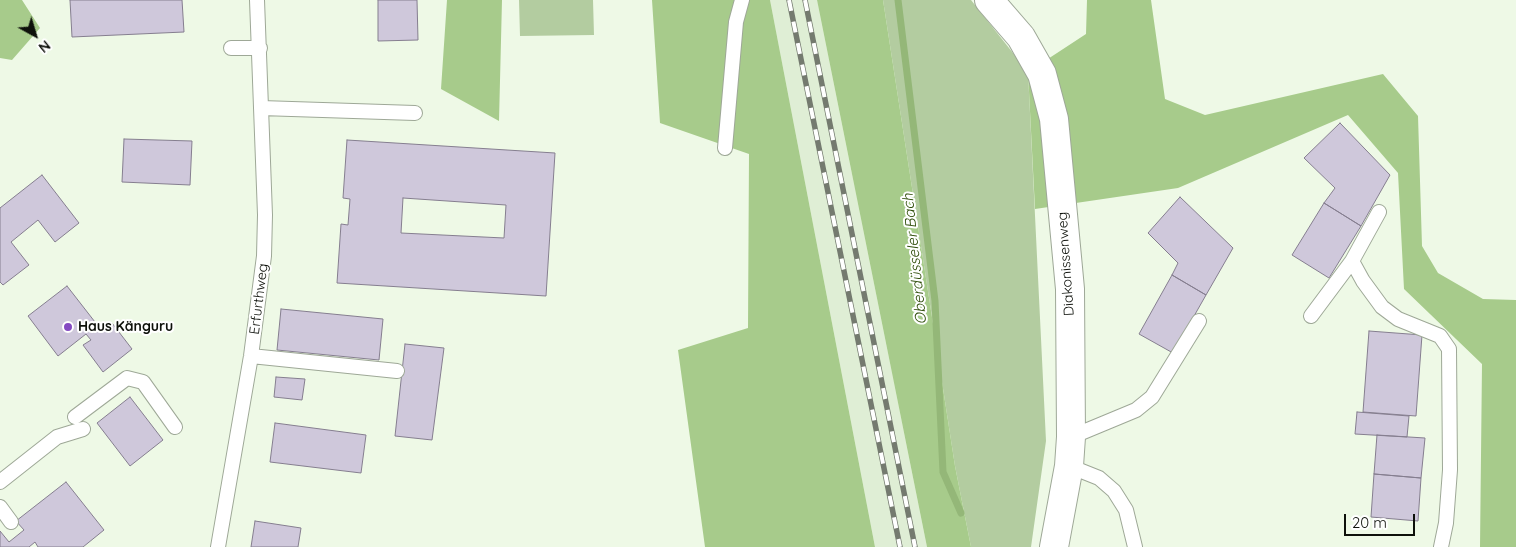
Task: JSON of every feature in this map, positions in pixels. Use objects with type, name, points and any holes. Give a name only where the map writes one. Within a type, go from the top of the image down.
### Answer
[{"type":"street","name":"Diakonissenweg","points":[[989,0],[1021,36],[1042,74],[1054,119],[1070,289],[1071,437],[1069,466],[1054,547]]},
{"type":"lane","name":"Erfurthweg","points":[[218,547],[251,356],[264,256],[265,215],[258,0]]},
{"type":"lane","points":[[725,148],[736,22],[742,0]]},
{"type":"lane","points":[[232,48],[260,48]]},
{"type":"lane","points":[[261,108],[415,113]]},
{"type":"lane","points":[[1312,316],[1352,261],[1379,212]]},
{"type":"lane","points":[[1352,261],[1382,308],[1398,319],[1440,336],[1449,349],[1450,470],[1446,523],[1441,547]]},
{"type":"lane","points":[[1071,437],[1136,410],[1152,398],[1199,320]]},
{"type":"lane","points":[[251,356],[396,371]]},
{"type":"lane","points":[[75,417],[128,378],[143,382],[175,427]]},
{"type":"lane","points":[[0,482],[57,437],[84,429]]},
{"type":"lane","points":[[1069,466],[1099,478],[1114,491],[1126,510],[1135,547]]},
{"type":"lane","points":[[0,507],[12,522]]},
{"type":"shaded area","points":[[770,0],[817,0],[927,547],[875,547]]},
{"type":"green space","points":[[0,0],[22,0],[40,28],[12,60],[0,58]]},
{"type":"green space","points":[[447,0],[502,0],[499,121],[441,89]]},
{"type":"green space","points":[[519,0],[593,0],[594,35],[520,36]]},
{"type":"green space","points":[[652,0],[770,0],[875,547],[705,547],[678,350],[748,328],[749,154],[660,123]]},
{"type":"green space","points":[[817,0],[883,0],[955,466],[971,547],[927,547]]},
{"type":"green space","points":[[883,0],[971,0],[1028,72],[1046,441],[1031,547],[971,547],[955,466]]},
{"type":"green space","points":[[1087,0],[1151,0],[1165,99],[1205,115],[1383,74],[1418,116],[1422,246],[1438,273],[1483,299],[1516,300],[1516,547],[1480,547],[1482,364],[1404,289],[1398,173],[1348,115],[1178,188],[1035,209],[1028,72],[1086,34]]},
{"type":"building","points":[[70,0],[182,0],[184,32],[72,37]]},
{"type":"building","points":[[378,0],[417,0],[418,40],[378,41]]},
{"type":"building","points":[[1340,123],[1390,175],[1361,226],[1324,203],[1335,188],[1304,158]]},
{"type":"building","points":[[124,139],[192,141],[190,185],[122,182]]},
{"type":"building","points":[[347,140],[555,153],[546,296],[337,283],[341,224],[348,225],[350,199],[343,198]],"holes":[[[403,198],[506,205],[504,238],[401,233]]]},
{"type":"building","points":[[42,175],[79,223],[55,242],[38,220],[11,242],[29,265],[3,285],[0,282],[0,208]]},
{"type":"building","points":[[1180,197],[1233,248],[1206,295],[1172,275],[1178,263],[1148,233]]},
{"type":"building","points":[[1324,203],[1361,226],[1329,278],[1292,255]]},
{"type":"building","points":[[1172,275],[1206,295],[1173,353],[1139,334]]},
{"type":"building","name":"Haus Känguru","points":[[67,286],[102,331],[112,323],[132,349],[103,372],[83,345],[91,340],[86,334],[58,356],[28,316]]},
{"type":"building","points":[[281,309],[383,319],[379,360],[277,350]]},
{"type":"building","points":[[1369,331],[1422,335],[1416,416],[1363,412]]},
{"type":"building","points":[[405,344],[444,348],[432,440],[395,436]]},
{"type":"building","points":[[276,377],[305,379],[302,400],[274,397]]},
{"type":"building","points":[[130,397],[163,440],[130,466],[97,423]]},
{"type":"building","points":[[1357,412],[1409,416],[1407,437],[1355,434]]},
{"type":"building","points":[[275,423],[366,435],[361,473],[270,462]]},
{"type":"building","points":[[1377,435],[1425,438],[1421,478],[1374,474]]},
{"type":"building","points":[[1374,474],[1421,478],[1418,521],[1371,517]]},
{"type":"building","points":[[66,482],[104,530],[83,547],[38,547],[35,542],[29,547],[0,547],[0,531],[9,542],[24,530],[16,521]]},
{"type":"building","points":[[255,521],[301,528],[298,547],[251,547]]},
{"type":"waterway","name":"Oberdüsseler Bach","points":[[898,0],[935,301],[943,472],[961,513]]},
{"type":"railway","points":[[789,0],[900,547]]},
{"type":"railway","points":[[805,0],[915,547]]},
{"type":"place","name":"Haus Känguru","points":[[68,327]]}]
